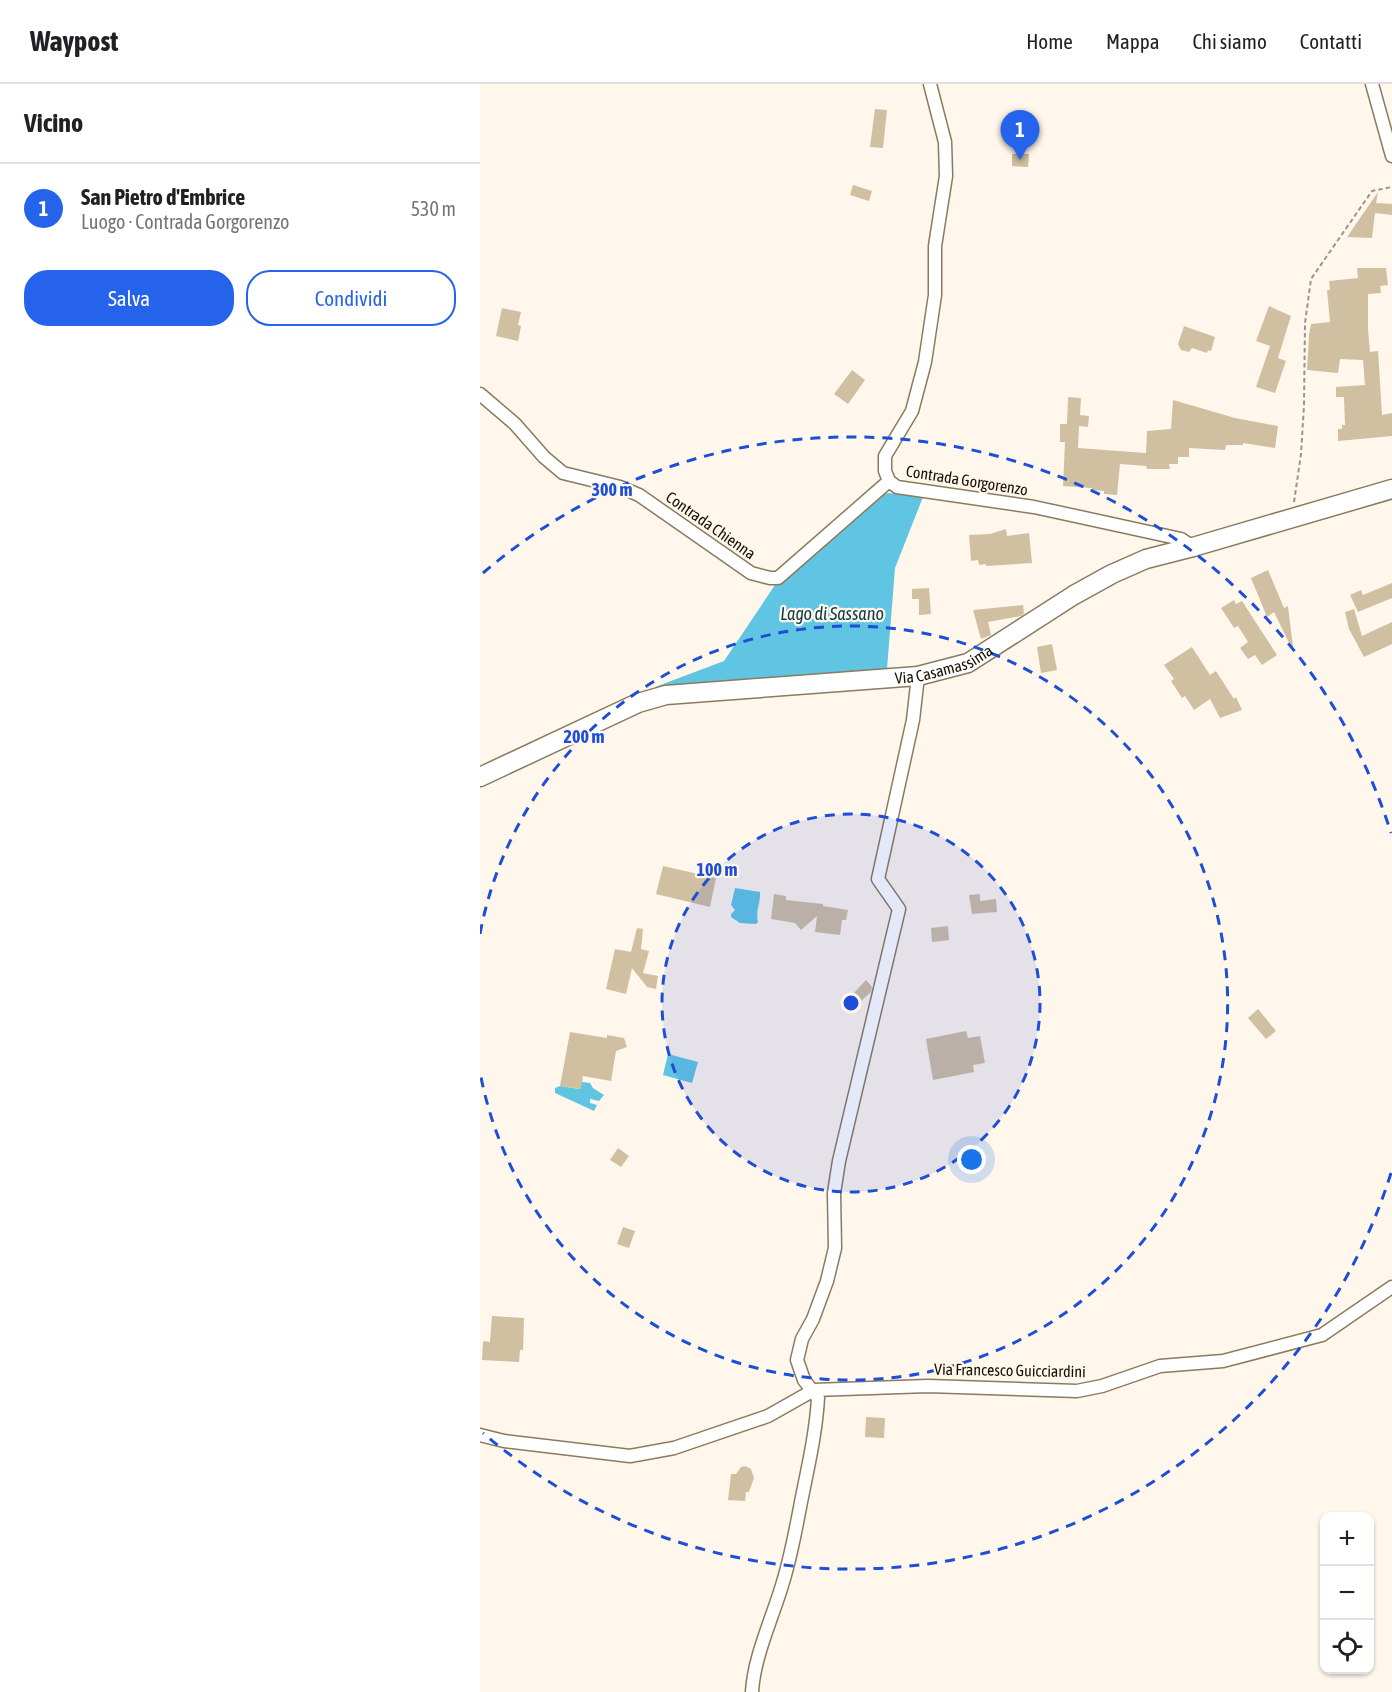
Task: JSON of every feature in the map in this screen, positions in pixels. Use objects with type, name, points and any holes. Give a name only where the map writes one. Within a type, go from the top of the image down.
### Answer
[{"type":"main road","name":"Via Casamassima","points":[[480,777],[638,703],[666,695],[918,676],[968,663],[1035,619],[1112,574],[1146,559],[1392,489]]},
{"type":"street","name":"Contrada Gorgorenzo","points":[[930,84],[945,142],[946,176],[935,246],[935,295],[925,362],[912,411],[885,456],[885,471],[889,481],[897,487],[1034,507],[1181,539],[1193,547]]},
{"type":"street","points":[[1372,84],[1392,156]]},
{"type":"street","name":"Contrada Chienna","points":[[480,394],[515,424],[558,470],[620,487],[639,495],[751,573],[760,576],[778,578],[889,481]]},
{"type":"street","points":[[818,1390],[804,1380],[796,1360],[827,1281],[834,1248],[834,1193],[839,1161],[899,909],[878,879],[913,720],[918,676]]},
{"type":"street","name":"Via Francesco Guicciardini","points":[[818,1390],[928,1386],[1077,1391],[1102,1386],[1160,1366],[1223,1361],[1322,1335],[1392,1287]]},
{"type":"street","points":[[480,1435],[504,1441],[630,1456],[674,1448],[768,1416],[818,1390]]},
{"type":"street","points":[[752,1692],[759,1658],[774,1605],[783,1583],[796,1531],[816,1425],[818,1390]]},
{"type":"path","points":[[1291,519],[1301,454],[1305,323],[1311,279],[1372,192],[1392,187]]},
{"type":"water","name":"Lago di Sassano","points":[[889,493],[923,497],[895,568],[887,669],[655,687],[724,661],[775,585],[879,495]]},
{"type":"water","points":[[735,888],[760,892],[756,924],[740,923],[731,917],[735,910],[731,905]]},
{"type":"water","points":[[668,1054],[698,1062],[692,1083],[663,1075]]},
{"type":"water","points":[[582,1082],[590,1083],[593,1088],[604,1095],[599,1101],[590,1099],[590,1103],[597,1105],[594,1111],[555,1093],[555,1088],[560,1086],[580,1089]]},
{"type":"building","points":[[875,109],[887,110],[883,148],[870,147]]},
{"type":"building","points":[[1012,154],[1029,154],[1028,167],[1012,166]]},
{"type":"building","points":[[853,185],[872,191],[869,201],[850,195]]},
{"type":"building","points":[[1378,192],[1376,203],[1392,204],[1392,215],[1375,213],[1372,238],[1347,237]]},
{"type":"building","points":[[1357,268],[1386,268],[1388,285],[1380,286],[1381,293],[1368,294],[1368,329],[1370,352],[1378,351],[1382,415],[1392,413],[1392,436],[1338,441],[1338,429],[1342,429],[1342,425],[1345,425],[1344,397],[1336,397],[1336,387],[1365,385],[1363,360],[1340,359],[1338,373],[1307,370],[1309,335],[1311,324],[1330,322],[1327,290],[1330,290],[1329,281],[1358,278]]},
{"type":"building","points":[[1269,306],[1291,316],[1278,358],[1286,361],[1275,393],[1256,387],[1270,346],[1256,341]]},
{"type":"building","points":[[502,308],[521,312],[518,341],[496,336]]},
{"type":"building","points":[[1184,326],[1215,337],[1211,351],[1208,350],[1207,353],[1192,348],[1189,352],[1181,350],[1178,344]]},
{"type":"building","points":[[852,370],[865,380],[848,404],[834,394]]},
{"type":"building","points":[[1068,397],[1081,398],[1080,415],[1089,416],[1088,427],[1079,426],[1078,448],[1146,453],[1147,431],[1171,429],[1173,400],[1235,418],[1278,426],[1275,448],[1243,443],[1243,445],[1226,445],[1225,450],[1189,448],[1189,457],[1178,457],[1178,464],[1169,464],[1170,469],[1147,469],[1146,466],[1120,464],[1117,495],[1104,494],[1104,491],[1092,490],[1092,488],[1063,486],[1065,442],[1060,442],[1060,424],[1067,424]]},
{"type":"building","points":[[1006,529],[1007,536],[1029,533],[1032,563],[986,566],[986,564],[979,565],[978,560],[971,561],[969,535],[990,534]]},
{"type":"building","points":[[1268,570],[1284,608],[1288,606],[1293,647],[1274,612],[1267,617],[1251,578]]},
{"type":"building","points":[[1392,583],[1392,598],[1358,612],[1350,595],[1361,590],[1363,595]]},
{"type":"building","points":[[929,588],[931,614],[919,615],[919,599],[912,599],[912,589]]},
{"type":"building","points":[[1234,600],[1236,604],[1242,601],[1277,655],[1262,665],[1255,655],[1248,659],[1240,648],[1248,642],[1238,626],[1234,628],[1221,608]]},
{"type":"building","points":[[1023,605],[1024,614],[1021,616],[988,622],[991,635],[981,639],[973,610]]},
{"type":"building","points":[[1354,609],[1362,636],[1392,622],[1392,644],[1364,657],[1349,629],[1345,612]]},
{"type":"building","points":[[1052,644],[1057,670],[1041,673],[1037,647]]},
{"type":"building","points":[[1192,647],[1210,675],[1216,671],[1234,699],[1236,697],[1242,710],[1220,718],[1210,699],[1194,710],[1185,696],[1182,698],[1171,681],[1174,679],[1164,665]]},
{"type":"building","points":[[663,866],[716,878],[710,907],[656,894]]},
{"type":"building","points":[[774,894],[786,896],[786,900],[823,904],[823,906],[848,910],[846,920],[842,920],[840,935],[815,932],[817,916],[801,930],[795,923],[771,919]]},
{"type":"building","points":[[980,894],[980,901],[996,899],[997,912],[972,914],[969,895]]},
{"type":"building","points":[[948,926],[949,940],[932,942],[931,928]]},
{"type":"building","points":[[637,928],[643,929],[641,949],[649,951],[643,973],[658,976],[656,989],[647,987],[632,968],[626,994],[606,989],[615,949],[631,952]]},
{"type":"building","points":[[866,980],[872,987],[871,992],[860,1002],[853,994]]},
{"type":"building","points":[[1258,1009],[1276,1031],[1266,1039],[1248,1018]]},
{"type":"building","points":[[966,1031],[968,1038],[980,1036],[985,1063],[973,1065],[974,1072],[933,1080],[926,1039]]},
{"type":"building","points":[[570,1032],[607,1038],[607,1035],[624,1038],[627,1047],[616,1051],[611,1081],[583,1076],[581,1089],[560,1086]]},
{"type":"building","points":[[618,1148],[629,1156],[621,1167],[610,1160]]},
{"type":"building","points":[[623,1227],[635,1231],[629,1248],[617,1244]]},
{"type":"building","points":[[492,1316],[524,1318],[523,1350],[520,1350],[519,1362],[482,1360],[483,1341],[490,1342]]},
{"type":"building","points":[[866,1417],[885,1418],[884,1438],[865,1437]]},
{"type":"building","points":[[741,1467],[751,1469],[754,1478],[749,1492],[746,1492],[745,1501],[728,1500],[731,1474],[736,1474]]},
{"type":"place","name":"San Pietro d'Embrice","points":[[1020,160]]}]
